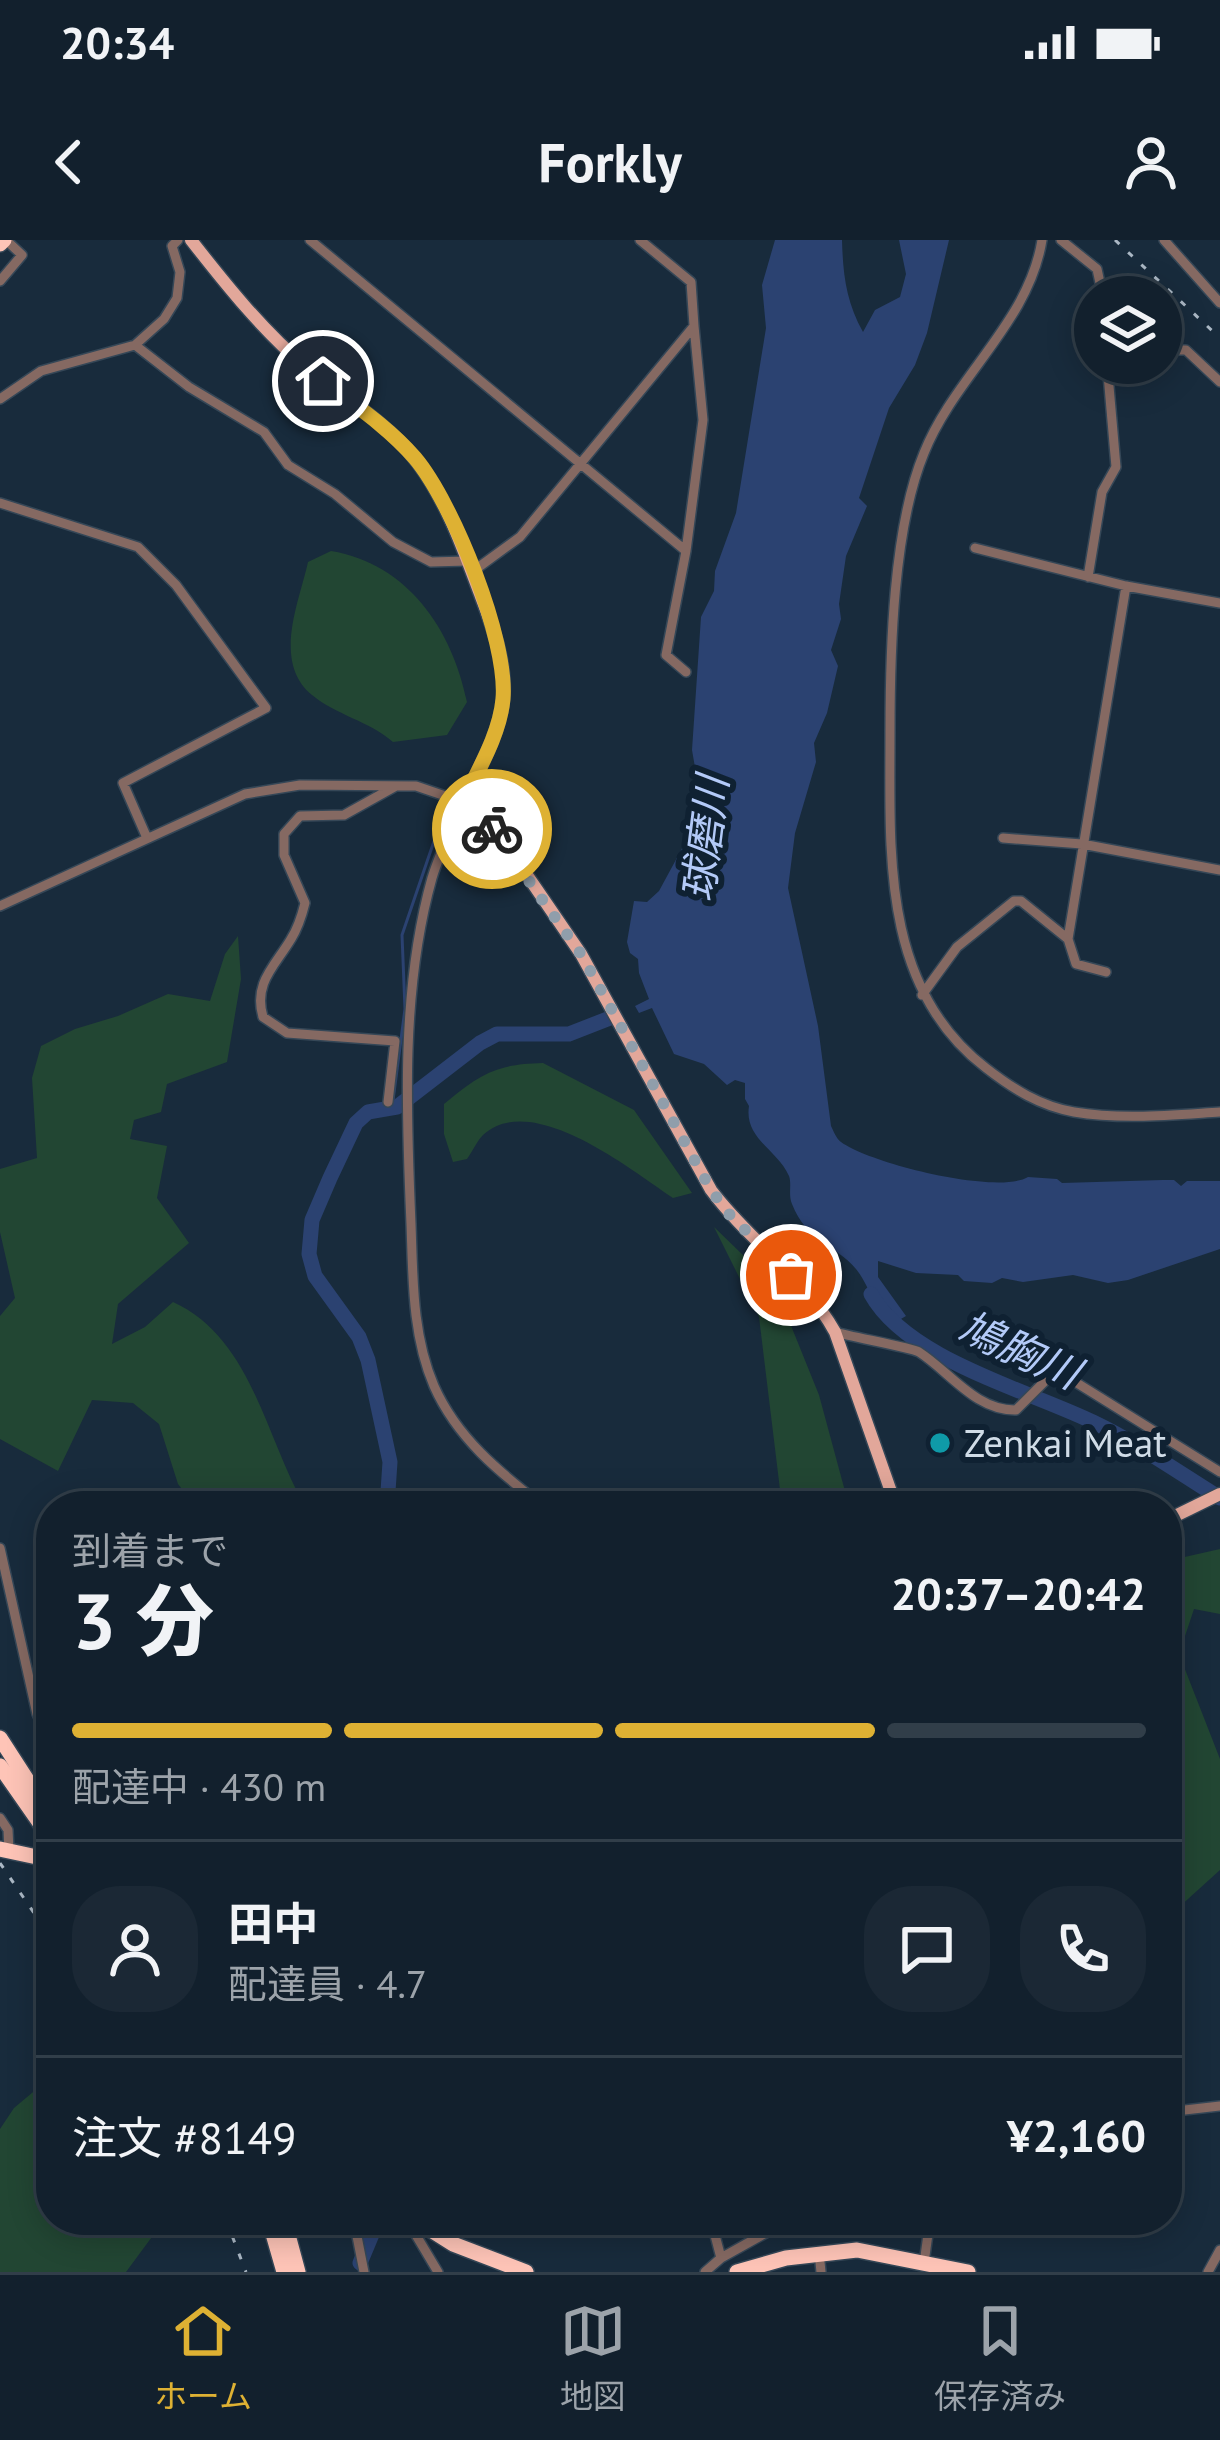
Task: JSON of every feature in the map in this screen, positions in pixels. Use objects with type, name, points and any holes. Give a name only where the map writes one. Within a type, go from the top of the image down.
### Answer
[{"type":"highway","points":[[0,1738],[36,1794]]},
{"type":"highway","points":[[0,1766],[36,1817]]},
{"type":"highway","points":[[4,1850],[36,1857]]},
{"type":"highway","points":[[273,2235],[284,2272]]},
{"type":"highway","points":[[288,2235],[298,2272]]},
{"type":"highway","points":[[437,2235],[526,2272]]},
{"type":"highway","points":[[737,2272],[819,2252],[857,2250],[968,2272]]},
{"type":"main road","points":[[191,240],[259,322],[304,365],[387,430],[416,459],[440,494],[498,642],[503,702],[495,732],[463,802],[505,843],[581,954],[711,1190],[812,1297],[835,1332],[891,1491]]},
{"type":"main road","points":[[1182,1512],[1220,1494]]},
{"type":"street","points":[[0,399],[41,371],[135,345],[164,319],[177,298],[180,272],[172,246],[178,240]]},
{"type":"street","points":[[310,240],[686,551]]},
{"type":"street","points":[[640,240],[691,282],[703,420],[666,655],[686,672]]},
{"type":"street","points":[[1042,240],[1025,296],[988,346],[924,452],[904,538],[890,690],[890,809],[902,939],[922,994],[954,1040],[1013,1089],[1044,1104],[1106,1115],[1220,1112]]},
{"type":"street","points":[[1061,240],[1097,269],[1098,276]]},
{"type":"street","points":[[1164,240],[1220,303]]},
{"type":"street","points":[[0,281],[22,255],[3,241]]},
{"type":"street","points":[[135,345],[189,387],[264,432],[288,465],[335,494],[393,542],[431,562],[470,567],[520,537],[694,326]]},
{"type":"street","points":[[1182,351],[1190,352],[1220,382]]},
{"type":"street","points":[[1088,577],[1102,492],[1117,467],[1109,384]]},
{"type":"street","points":[[0,503],[138,548],[176,584],[266,708],[123,783],[147,838]]},
{"type":"street","points":[[975,548],[1126,586],[1220,603]]},
{"type":"street","points":[[1106,972],[1076,964],[1068,939],[1126,586]]},
{"type":"street","points":[[0,906],[245,794],[300,785],[396,786],[437,790],[463,802],[433,875],[415,979],[407,1144],[415,1309],[434,1385],[455,1424],[488,1462],[524,1491]]},
{"type":"street","points":[[388,1102],[395,1041],[287,1033],[263,1017],[260,1003],[264,979],[292,938],[305,903],[284,855],[284,834],[300,816],[344,815],[396,786]]},
{"type":"street","points":[[1004,838],[1082,844],[1220,870]]},
{"type":"street","points":[[922,994],[957,947],[1014,901],[1021,901],[1068,939]]},
{"type":"street","points":[[835,1332],[917,1350],[984,1401],[1005,1410],[1016,1410],[1056,1370],[1220,1472]]},
{"type":"street","points":[[0,1547],[36,1709]]},
{"type":"street","points":[[0,1818],[8,1830],[4,1850]]},
{"type":"street","points":[[1182,2110],[1220,2106]]},
{"type":"street","points":[[357,2235],[364,2272]]},
{"type":"street","points":[[419,2235],[438,2272]]},
{"type":"street","points":[[715,2235],[721,2258]]},
{"type":"street","points":[[705,2272],[762,2235]]},
{"type":"street","points":[[924,2263],[928,2235]]},
{"type":"street","points":[[1208,2272],[1220,2250]]},
{"type":"street","points":[[819,2252],[821,2272]]},
{"type":"green space","points":[[331,551],[383,570],[404,585],[438,626],[467,702],[447,735],[393,742],[321,702],[300,681],[291,649],[295,613],[308,562]]},
{"type":"green space","points":[[238,936],[241,979],[227,1062],[167,1084],[161,1112],[134,1120],[130,1139],[167,1146],[157,1198],[189,1243],[118,1304],[112,1344],[145,1327],[173,1302],[200,1318],[239,1364],[297,1491],[183,1491],[159,1424],[133,1403],[92,1400],[58,1471],[0,1439],[0,1316],[15,1298],[0,1232],[0,1169],[37,1158],[32,1078],[41,1046],[168,994],[210,1001],[225,954]]},
{"type":"green space","points":[[543,1063],[634,1110],[692,1193],[673,1198],[581,1139],[527,1122],[504,1124],[483,1135],[467,1159],[453,1162],[444,1134],[444,1104],[489,1073]]},
{"type":"green space","points":[[714,1227],[775,1286],[819,1395],[845,1491],[780,1491],[759,1317]]},
{"type":"green space","points":[[1220,1549],[1220,1614],[1194,1609],[1182,1645],[1182,1558]]},
{"type":"green space","points":[[1182,1662],[1220,1759],[1220,1870],[1182,1904]]},
{"type":"green space","points":[[36,2090],[36,2235],[153,2235],[126,2272],[0,2272],[0,2129],[14,2108]]},
{"type":"water","name":"球磨川","points":[[775,240],[842,240],[846,288],[863,332],[875,310],[900,297],[906,274],[899,240],[949,240],[927,333],[915,365],[889,408],[859,498],[867,506],[846,556],[841,619],[831,650],[838,666],[814,743],[816,762],[795,833],[788,888],[818,1026],[831,1126],[839,1140],[856,1151],[964,1180],[1174,1180],[1181,1186],[1187,1181],[1220,1181],[1220,1249],[1108,1283],[1073,1275],[1023,1282],[1002,1278],[992,1283],[964,1281],[958,1275],[916,1273],[878,1261],[878,1277],[906,1316],[889,1326],[892,1310],[886,1304],[879,1309],[856,1269],[798,1217],[789,1176],[751,1127],[745,1083],[735,1080],[727,1085],[704,1064],[674,1054],[652,1008],[639,1013],[635,1006],[649,999],[638,959],[627,942],[634,901],[647,902],[659,891],[685,843],[700,796],[692,750],[701,617],[714,591],[715,571],[736,513],[766,328],[762,285]]},
{"type":"waterway","points":[[392,1108],[405,1009],[402,935],[446,806]]},
{"type":"waterway","points":[[388,1491],[390,1462],[368,1360],[359,1337],[315,1276],[309,1254],[312,1220],[330,1178],[356,1123],[368,1112],[397,1107],[480,1043],[497,1034],[569,1034],[610,1018]]},
{"type":"waterway","name":"鳩胸川","points":[[871,1294],[888,1317],[940,1355],[1109,1430],[1220,1498]]},
{"type":"waterway","points":[[360,2263],[372,2235]]},
{"type":"railway","points":[[1115,240],[1220,338]]},
{"type":"railway","points":[[0,1863],[36,1916]]},
{"type":"railway","points":[[232,2235],[246,2272]]},
{"type":"way so far","points":[[492,829],[581,954],[711,1190],[791,1275]]},
{"type":"place","name":"Zenkai Meat","points":[[940,1443]]},
{"type":"route","points":[[323,381],[416,459],[440,494],[489,616],[503,668],[503,702],[495,732],[463,802],[492,829]]}]
